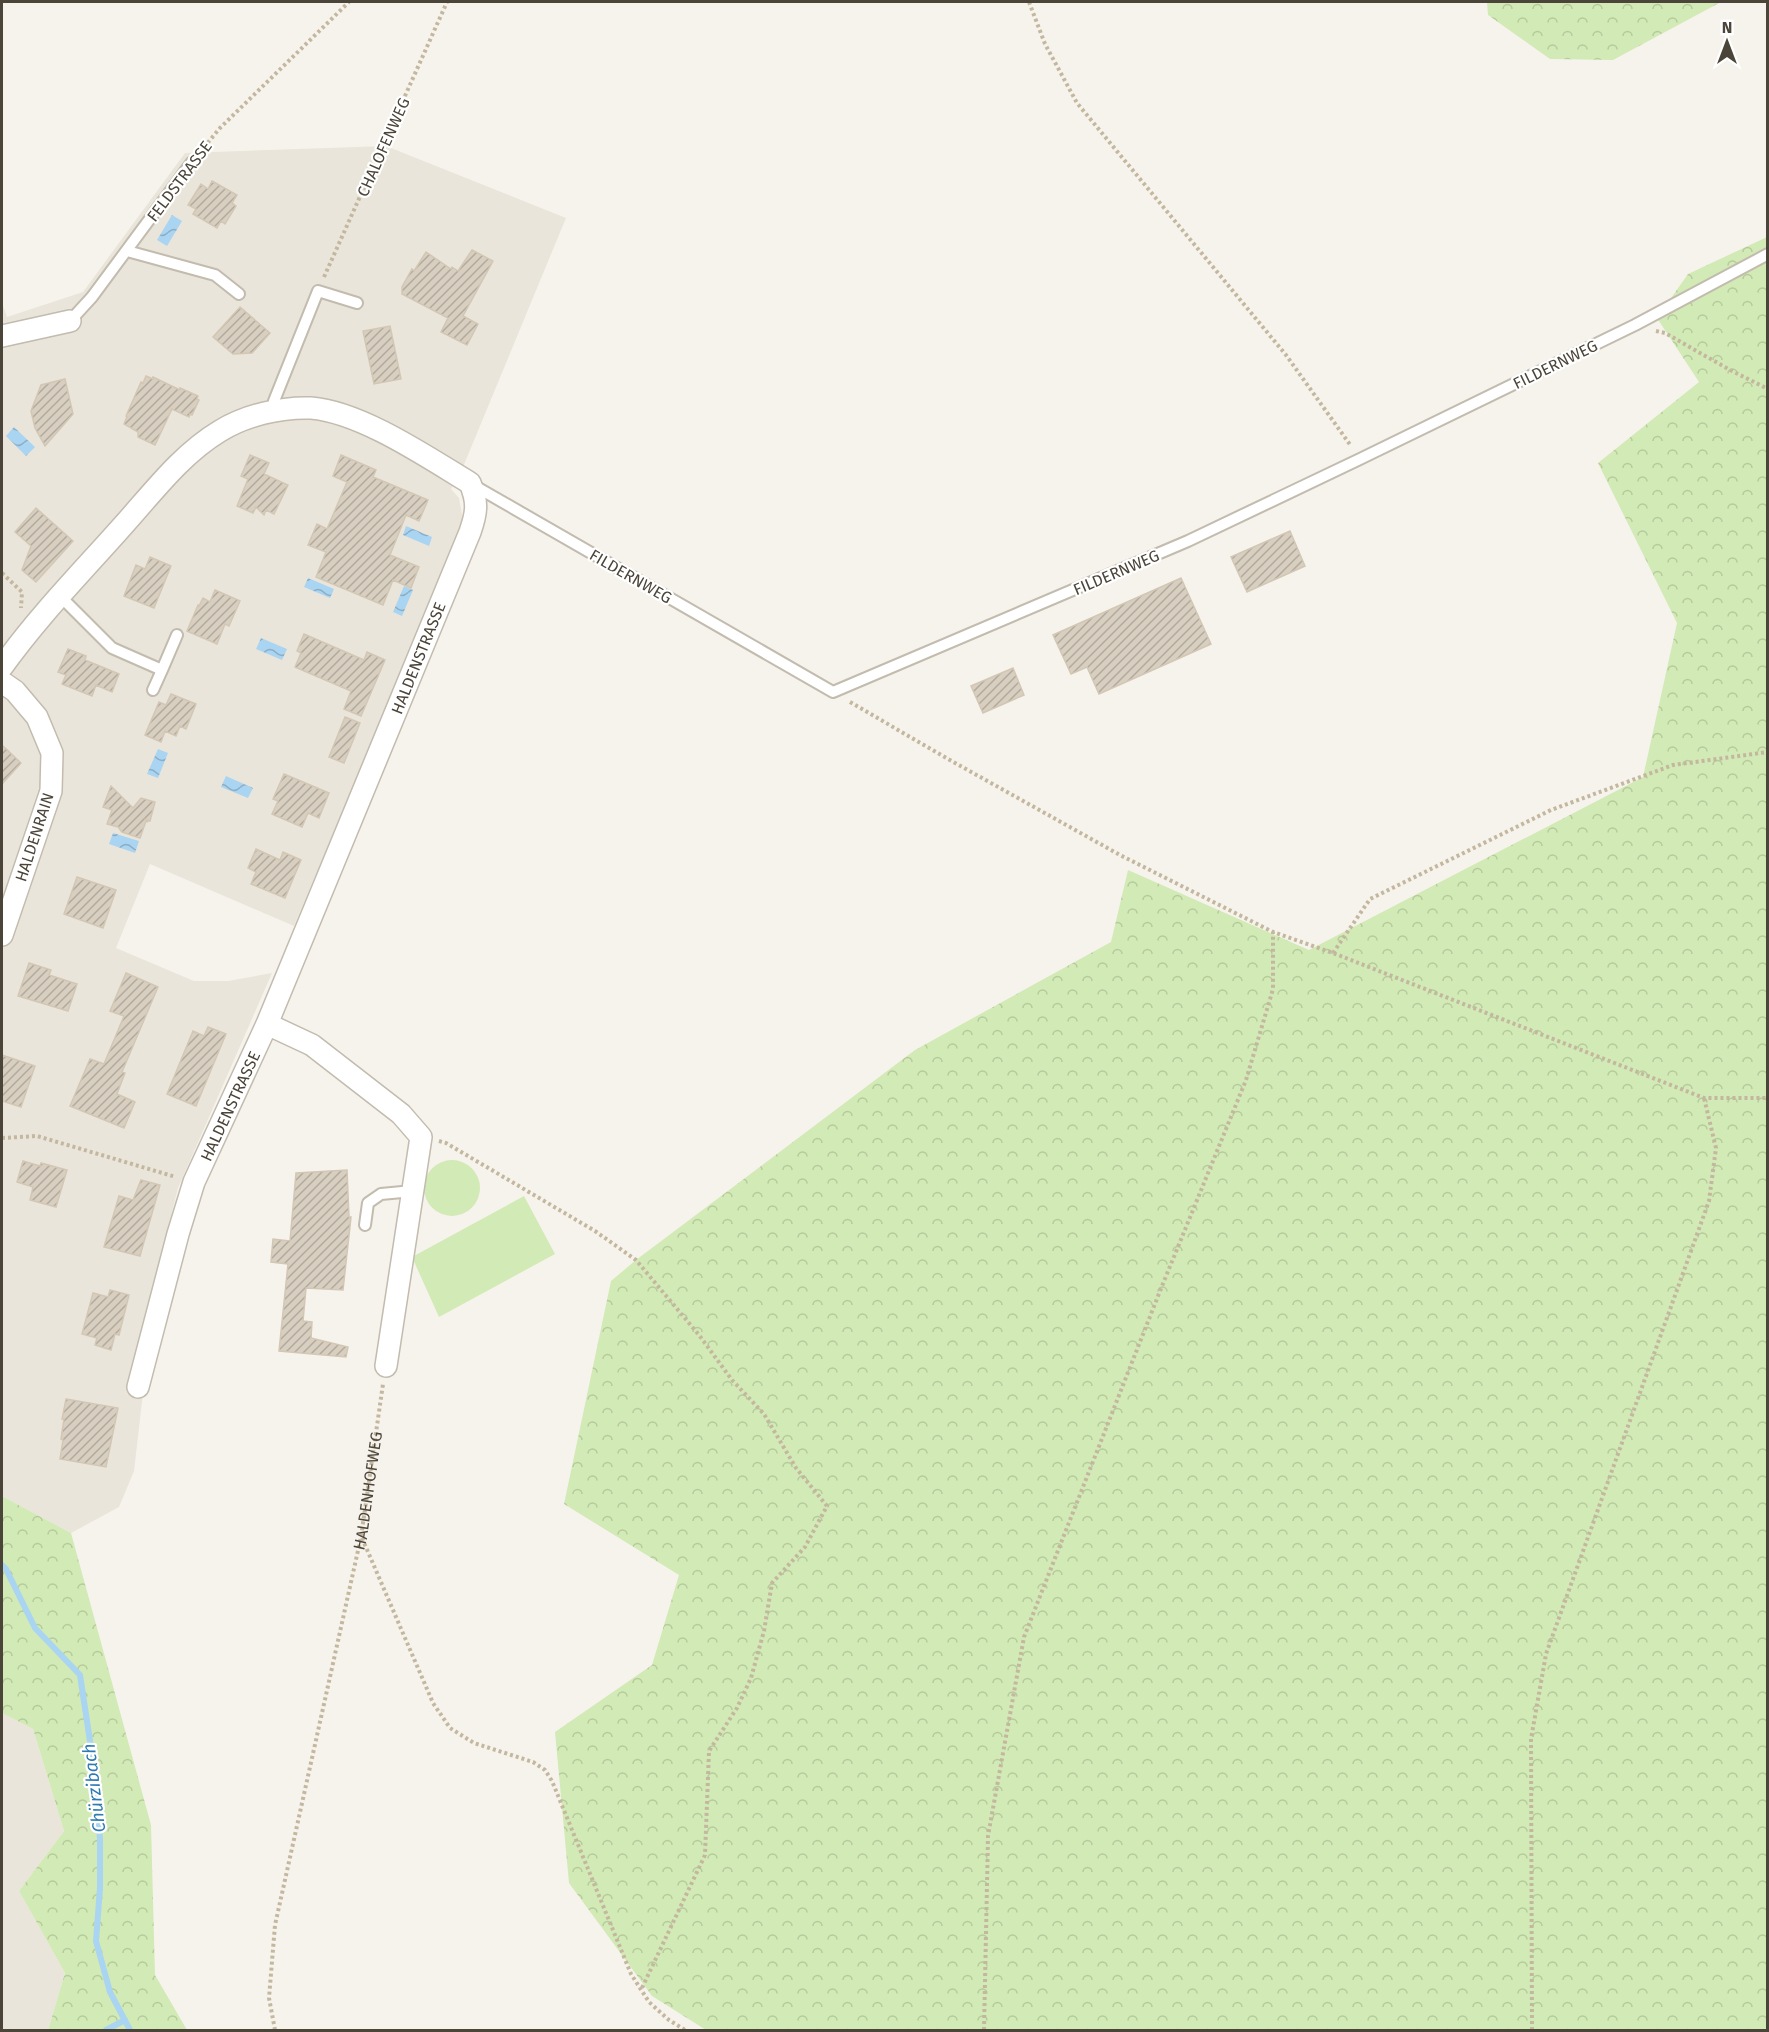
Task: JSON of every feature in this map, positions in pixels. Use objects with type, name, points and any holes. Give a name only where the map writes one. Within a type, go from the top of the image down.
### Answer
[{"type":"street","name":"FELDSTRASSE","points":[[2,336],[70,321]]},
{"type":"street","points":[[2,667],[29,629],[184,458],[221,430],[247,419],[274,411],[310,408],[352,417],[470,483]]},
{"type":"street","name":"HALDENSTRASSE","points":[[138,1387],[194,1182],[267,1024],[470,532],[476,515],[476,497],[470,483]]},
{"type":"street","name":"HALDENRAIN","points":[[2,682],[15,691],[38,717],[52,753],[51,791],[2,935]]},
{"type":"street","points":[[267,1024],[312,1045],[401,1114],[421,1137],[386,1366]]},
{"type":"lane","name":"FELDSTRASSE","points":[[70,321],[92,297],[192,162]]},
{"type":"lane","points":[[127,251],[215,275],[239,294]]},
{"type":"lane","name":"FILDERNWEG","points":[[470,483],[833,692],[1188,541],[1635,325],[1767,254]]},
{"type":"lane","points":[[274,411],[274,401],[318,291],[357,303]]},
{"type":"lane","points":[[60,596],[112,648],[162,669]]},
{"type":"lane","points":[[153,690],[177,635]]},
{"type":"lane","points":[[365,1225],[368,1203],[381,1194],[413,1191]]},
{"type":"path","name":"FELDSTRASSE","points":[[192,162],[220,128],[349,2]]},
{"type":"path","name":"CHALOFENWEG","points":[[318,291],[447,2]]},
{"type":"path","points":[[1029,2],[1045,44],[1077,103],[1286,355],[1340,429]]},
{"type":"path","points":[[1635,325],[1665,333],[1767,389]]},
{"type":"path","points":[[2,573],[22,592],[21,620],[29,629]]},
{"type":"path","points":[[833,692],[1110,849],[1274,932],[1704,1098],[1767,1098]]},
{"type":"path","points":[[1333,953],[1370,899],[1551,810],[1672,765],[1767,752]]},
{"type":"path","points":[[984,2031],[988,1836],[1024,1637],[1166,1275],[1246,1080],[1273,989],[1274,932]]},
{"type":"path","points":[[1532,2031],[1531,1739],[1546,1654],[1709,1201],[1716,1148],[1704,1098]]},
{"type":"path","points":[[2,1138],[38,1136],[194,1182]]},
{"type":"path","points":[[421,1137],[446,1143],[595,1231],[636,1260],[699,1335],[732,1380],[764,1414],[796,1468],[827,1506],[805,1547],[772,1583],[764,1631],[751,1678],[737,1708],[709,1751],[705,1855],[641,1990]]},
{"type":"path","name":"HALDENHOFWEG","points":[[275,2031],[269,1998],[275,1925],[361,1537],[386,1366]]},
{"type":"path","points":[[361,1537],[433,1702],[450,1728],[474,1743],[533,1762],[545,1770],[552,1781],[631,1974],[649,2002],[684,2031]]},
{"type":"shaded area","points":[[386,146],[566,218],[463,467],[451,489],[459,498],[463,520],[462,529],[294,926],[150,864],[116,948],[194,981],[228,981],[272,973],[178,1188],[127,1389],[143,1393],[134,1471],[119,1507],[71,1533],[2,1496],[2,303],[7,317],[83,292],[185,153]]},
{"type":"shaded area","points":[[2,1713],[33,1729],[64,1831],[19,1891],[65,1973],[48,2030],[2,2030]]},
{"type":"green space","points":[[1487,2],[1721,2],[1613,60],[1550,59],[1488,15]]},
{"type":"green space","points":[[1767,237],[1767,2030],[706,2030],[652,1996],[569,1883],[555,1732],[652,1665],[679,1575],[564,1504],[611,1281],[915,1050],[1111,942],[1128,870],[1309,950],[1643,777],[1677,623],[1598,463],[1699,382],[1657,318],[1688,274]]},
{"type":"green space","points":[[446,1160],[458,1160],[468,1164],[476,1172],[480,1188],[476,1204],[468,1212],[458,1216],[446,1216],[436,1212],[428,1204],[424,1194],[424,1182],[428,1172],[436,1164]]},
{"type":"green space","points":[[524,1196],[555,1254],[439,1317],[412,1257]]},
{"type":"green space","points":[[2,1496],[71,1533],[151,1825],[155,1975],[187,2030],[48,2030],[65,1973],[19,1891],[64,1831],[33,1729],[2,1713]]},
{"type":"water","points":[[172,215],[182,221],[167,246],[157,240]]},
{"type":"water","points":[[14,427],[35,447],[26,456],[6,436]]},
{"type":"water","points":[[406,526],[432,537],[429,546],[403,535]]},
{"type":"water","points":[[308,578],[334,589],[330,598],[304,587]]},
{"type":"water","points":[[404,586],[413,590],[402,616],[393,612]]},
{"type":"water","points":[[261,638],[287,649],[282,660],[256,649]]},
{"type":"water","points":[[158,749],[168,753],[158,778],[147,774]]},
{"type":"water","points":[[226,776],[253,788],[248,798],[221,787]]},
{"type":"water","points":[[113,833],[139,841],[135,853],[109,844]]},
{"type":"building","points":[[212,181],[237,195],[232,203],[236,206],[225,224],[221,221],[217,228],[193,214],[196,209],[188,205],[201,184],[208,189]]},
{"type":"building","points":[[472,250],[493,261],[463,316],[478,324],[467,345],[441,332],[448,318],[402,294],[402,287],[412,269],[414,271],[426,252],[451,269],[452,267],[458,271]]},
{"type":"building","points":[[240,307],[270,333],[252,353],[233,354],[213,337]]},
{"type":"building","points":[[390,326],[401,379],[374,384],[363,331]]},
{"type":"building","points":[[146,376],[198,396],[199,400],[189,417],[172,409],[155,445],[138,437],[138,432],[124,424],[141,382],[143,383]]},
{"type":"building","points":[[65,379],[73,414],[45,446],[35,428],[31,411],[41,385]]},
{"type":"building","points":[[250,455],[269,463],[264,474],[288,485],[274,514],[266,510],[264,515],[256,507],[253,513],[237,506],[248,479],[241,476]]},
{"type":"building","points":[[341,455],[376,470],[373,477],[428,500],[419,521],[406,515],[390,555],[419,567],[411,588],[393,580],[383,605],[316,577],[326,552],[308,545],[317,524],[327,529],[347,482],[333,476]]},
{"type":"building","points":[[36,508],[73,541],[36,582],[22,570],[31,546],[15,532]]},
{"type":"building","points":[[1290,531],[1305,566],[1247,592],[1231,557]]},
{"type":"building","points":[[150,557],[171,566],[154,608],[124,596],[136,565],[145,569]]},
{"type":"building","points":[[1181,578],[1211,644],[1099,694],[1087,667],[1071,674],[1053,635]]},
{"type":"building","points":[[215,590],[240,601],[229,626],[225,624],[217,644],[187,631],[198,605],[203,598],[210,602]]},
{"type":"building","points":[[304,634],[364,660],[367,652],[385,660],[361,716],[344,709],[351,691],[295,667],[301,653],[297,651]]},
{"type":"building","points":[[68,649],[86,656],[85,660],[119,674],[112,692],[96,685],[92,696],[62,684],[66,675],[58,672]]},
{"type":"building","points":[[1013,668],[1024,695],[983,713],[971,686]]},
{"type":"building","points":[[171,694],[196,704],[186,729],[180,726],[176,736],[165,731],[161,742],[145,735],[159,702],[166,705]]},
{"type":"building","points":[[345,717],[360,723],[344,763],[329,757]]},
{"type":"building","points":[[2,745],[21,763],[2,784]]},
{"type":"building","points":[[284,774],[329,793],[319,818],[308,813],[302,827],[272,814],[278,801],[273,799]]},
{"type":"building","points":[[111,786],[133,808],[141,798],[155,802],[150,821],[146,820],[148,822],[146,821],[140,838],[107,824],[112,810],[103,807]]},
{"type":"building","points":[[256,849],[280,860],[283,852],[301,860],[285,898],[251,884],[256,872],[248,868]]},
{"type":"building","points":[[77,877],[116,890],[103,928],[64,914]]},
{"type":"building","points":[[29,963],[51,970],[49,975],[77,984],[68,1011],[18,996]]},
{"type":"building","points":[[126,973],[158,987],[122,1072],[125,1073],[117,1094],[135,1102],[124,1128],[70,1106],[90,1059],[104,1064],[124,1016],[110,1011]]},
{"type":"building","points":[[208,1027],[226,1034],[196,1106],[167,1094],[193,1031],[204,1036]]},
{"type":"building","points":[[2,1055],[35,1066],[21,1107],[2,1101]]},
{"type":"building","points":[[23,1161],[67,1170],[56,1207],[30,1200],[33,1187],[17,1182]]},
{"type":"building","points":[[347,1170],[349,1217],[351,1217],[343,1290],[306,1288],[303,1321],[312,1322],[311,1338],[348,1347],[346,1357],[279,1351],[288,1264],[271,1262],[273,1239],[290,1241],[296,1173]]},
{"type":"building","points":[[141,1180],[160,1185],[140,1256],[104,1247],[119,1196],[133,1200]]},
{"type":"building","points":[[110,1290],[129,1295],[119,1335],[115,1334],[111,1350],[95,1345],[97,1338],[82,1334],[93,1293],[108,1297]]},
{"type":"building","points":[[66,1399],[118,1408],[106,1467],[60,1459],[63,1440],[61,1439],[64,1419],[62,1419]]},
{"type":"waterway","name":"Chürzibach","points":[[2,1565],[35,1628],[80,1675],[93,1761],[100,1839],[100,1888],[96,1941],[110,1992],[130,2030]]},
{"type":"waterway","points":[[106,2030],[125,2020]]}]
